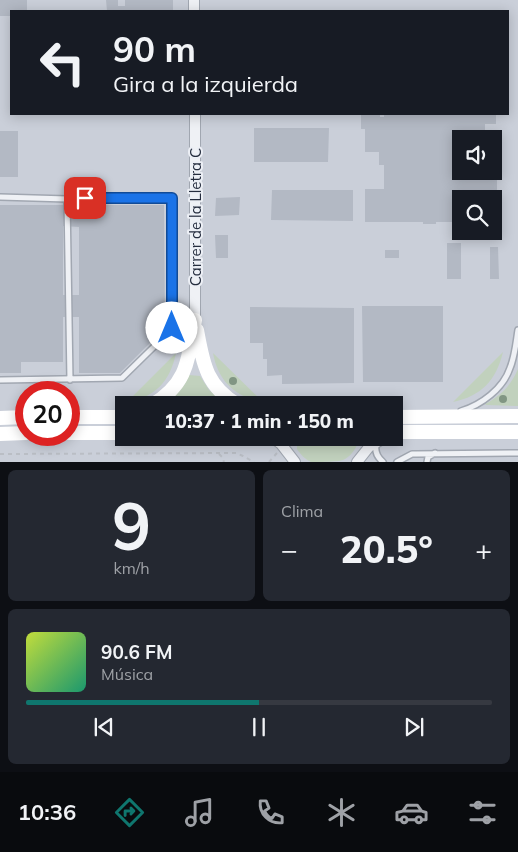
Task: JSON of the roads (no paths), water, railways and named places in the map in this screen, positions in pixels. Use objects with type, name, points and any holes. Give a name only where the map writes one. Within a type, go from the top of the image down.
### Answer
[{"type":"main road","points":[[165,396],[173,390],[188,362],[195,320]]},
{"type":"main road","points":[[195,320],[202,357],[208,376],[214,386],[225,396]]},
{"type":"main road","points":[[403,417],[518,416]]},
{"type":"main road","points":[[80,417],[115,417]]},
{"type":"main road","points":[[0,418],[15,418]]},
{"type":"main road","points":[[403,433],[518,432]]},
{"type":"main road","points":[[0,434],[15,433]]},
{"type":"main road","points":[[80,433],[115,433]]},
{"type":"street","name":"Carrer de la Lletra C","points":[[195,115],[195,320]]},
{"type":"street","points":[[283,446],[295,462]]},
{"type":"street","points":[[357,462],[370,446]]},
{"type":"lane","points":[[0,197],[67,199],[172,198],[172,328],[122,378],[0,380]]},
{"type":"lane","points":[[67,199],[70,380]]},
{"type":"lane","points":[[445,416],[470,408],[494,392],[503,382],[510,370],[518,330]]},
{"type":"lane","points":[[376,446],[379,458],[383,462]]},
{"type":"lane","points":[[427,462],[428,458],[436,453]]},
{"type":"lane","points":[[397,462],[412,454],[518,453]]}]
